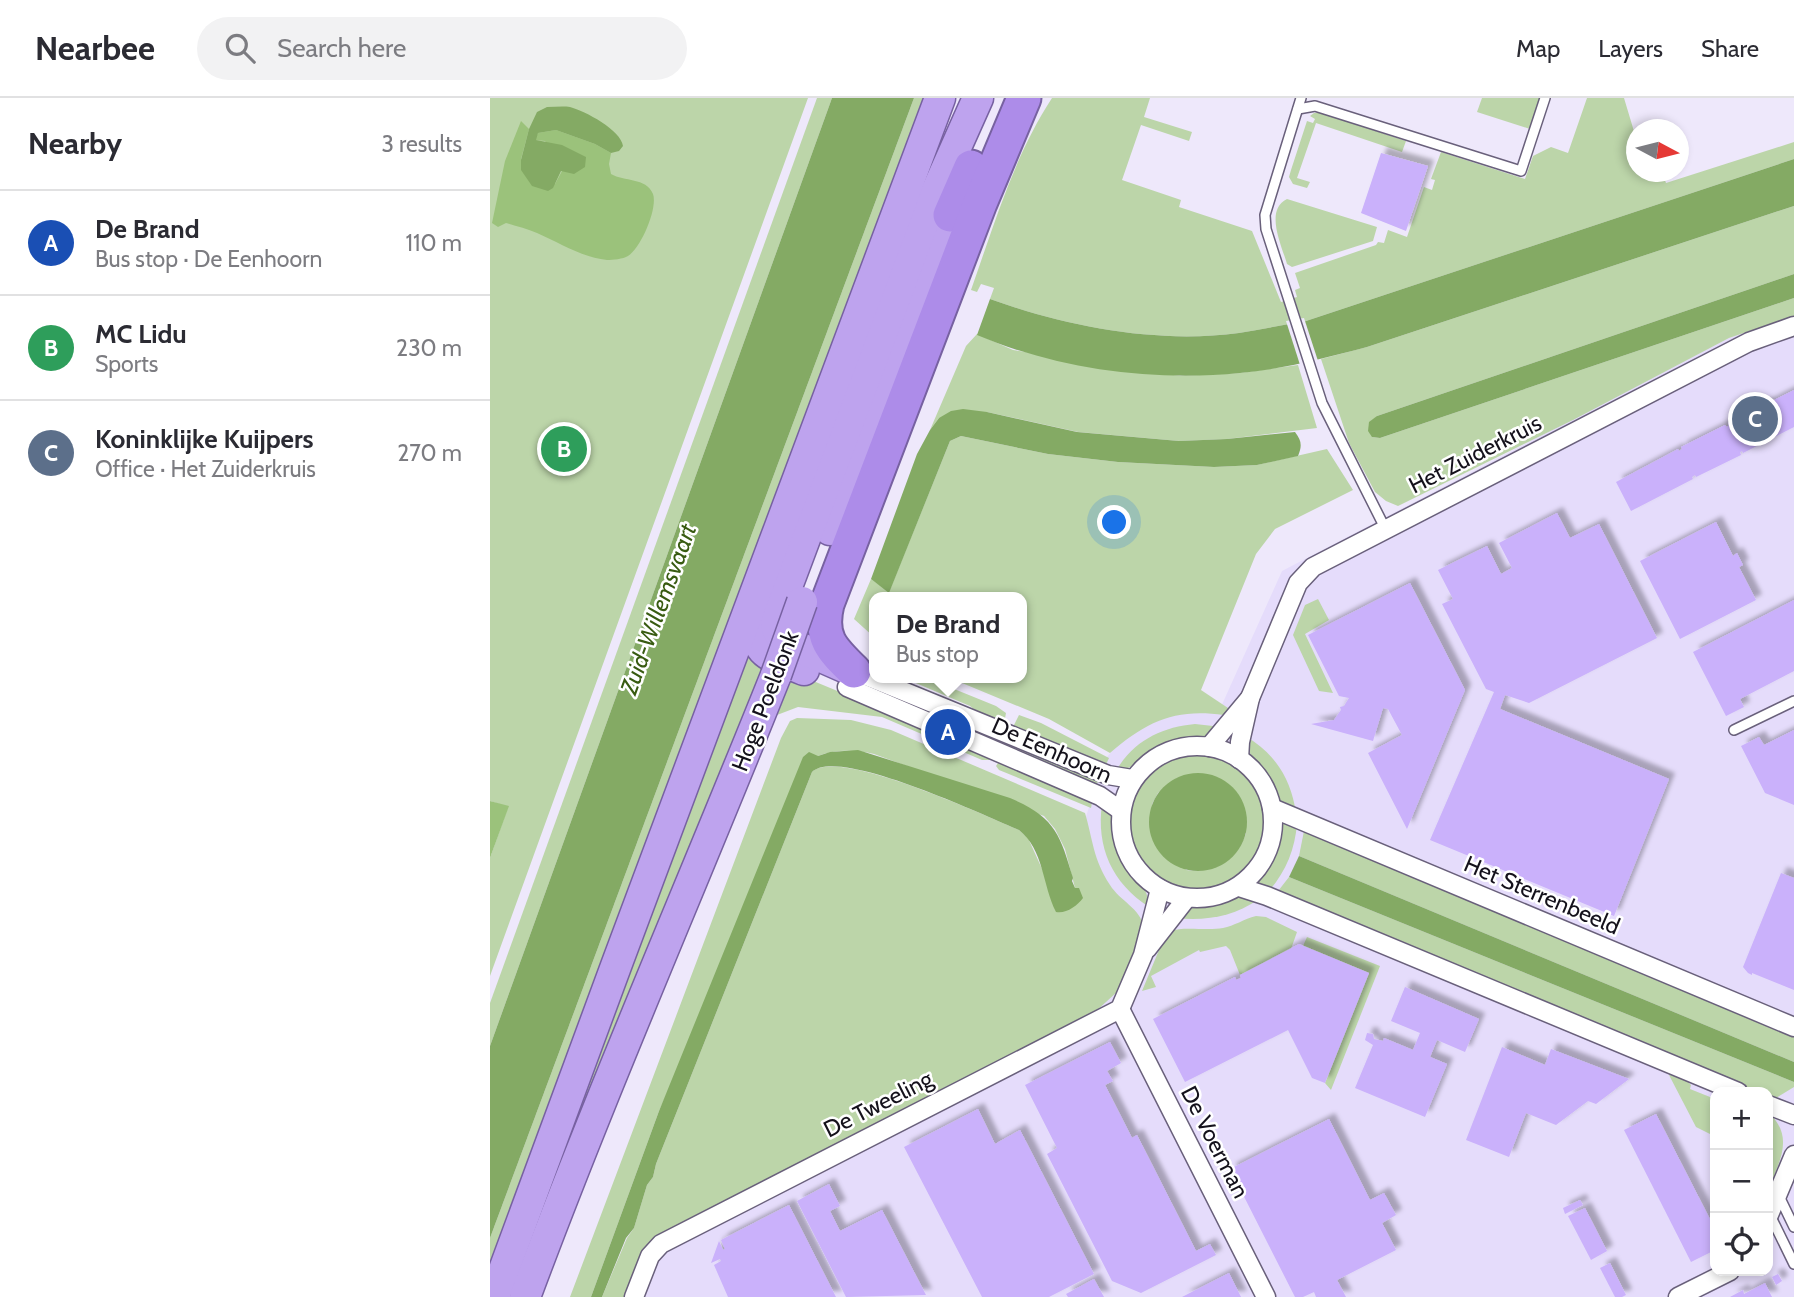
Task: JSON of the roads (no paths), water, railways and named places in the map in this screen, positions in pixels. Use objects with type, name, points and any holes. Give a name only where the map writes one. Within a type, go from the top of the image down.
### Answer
[{"type":"highway","name":"Hoge Poeldonk","points":[[495,1297],[940,98]]},
{"type":"highway","points":[[850,679],[785,641],[779,635],[776,615],[928,210],[978,98]]},
{"type":"highway","name":"Hoge Poeldonk","points":[[525,1297],[611,1074],[710,841],[776,675],[950,215],[953,191],[987,98]]},
{"type":"highway","points":[[950,215],[1002,98]]},
{"type":"highway","points":[[850,679],[829,644],[824,620],[827,604],[980,203],[1024,98]]},
{"type":"highway","points":[[755,594],[755,633],[761,649],[776,659],[850,679]]},
{"type":"street","name":"Het Zuiderkruis","points":[[1239,759],[1250,698],[1298,583],[1313,567],[1749,342],[1794,326]]},
{"type":"street","name":"De Eenhoorn","points":[[850,679],[1108,775],[1132,779]]},
{"type":"street","name":"De Eenhoorn","points":[[850,679],[1100,796],[1120,810]]},
{"type":"street","name":"Het Zuiderkruis","points":[[1209,747],[1250,698]]},
{"type":"street","points":[[1209,747],[1239,759],[1262,782],[1272,808],[1273,827],[1264,858],[1257,870],[1239,887],[1220,896],[1186,899],[1150,883],[1134,863],[1124,839],[1120,810],[1132,779],[1147,765],[1175,749],[1209,747]]},
{"type":"street","name":"Het Sterrenbeeld","points":[[1272,808],[1794,1027]]},
{"type":"street","points":[[1239,887],[1726,1087]]},
{"type":"street","points":[[1120,1009],[1143,955],[1160,889]]},
{"type":"street","points":[[1143,955],[1186,899]]},
{"type":"street","name":"De Tweeling","points":[[634,1297],[650,1256],[661,1244],[1120,1009]]},
{"type":"street","name":"De Voerman","points":[[1120,1009],[1266,1297]]},
{"type":"street","points":[[1773,1107],[1794,1115]]},
{"type":"street","points":[[1770,1213],[1794,1155]]},
{"type":"street","points":[[1678,1297],[1720,1276]]},
{"type":"lane","points":[[1301,98],[1265,215],[1266,229],[1322,403],[1385,528]]},
{"type":"lane","points":[[1298,109],[1314,102],[1521,171],[1545,98]]},
{"type":"lane","points":[[1734,730],[1794,701]]},
{"type":"lane","points":[[1777,1194],[1794,1227]]},
{"type":"lane","points":[[1773,1223],[1794,1264]]},
{"type":"water","name":"Zuid-Willemsvaart","points":[[832,98],[914,98],[490,1238],[490,1046]]},
{"type":"water","points":[[547,107],[570,107],[593,117],[616,134],[623,146],[619,151],[611,153],[595,144],[556,130],[538,133],[536,140],[562,145],[586,157],[585,167],[574,174],[561,171],[553,188],[548,191],[532,186],[521,170],[521,160],[529,129],[537,112]]},
{"type":"water","points":[[1794,159],[1794,206],[1367,347],[1304,363],[1207,375],[1140,374],[1040,357],[977,335],[990,299],[1050,318],[1113,331],[1144,334],[1208,336],[1303,322]]},
{"type":"water","points":[[1794,274],[1794,298],[1380,438],[1372,437],[1368,431],[1369,422],[1377,416]]},
{"type":"water","points":[[963,409],[987,412],[1077,432],[1179,441],[1295,432],[1301,446],[1298,456],[1257,465],[1214,467],[1118,462],[1048,454],[961,436],[950,441],[888,592],[871,579],[917,454],[939,418],[951,411]]},
{"type":"water","points":[[858,750],[1010,798],[1037,812],[1059,838],[1072,881],[1083,898],[1071,909],[1056,912],[1038,857],[1019,830],[880,775],[827,766],[812,772],[653,1177],[647,1185],[634,1228],[626,1238],[602,1297],[591,1297],[659,1111],[803,757],[809,752],[818,756],[830,752]]},
{"type":"water","points":[[1198,773],[1217,776],[1233,787],[1244,803],[1247,822],[1244,841],[1233,857],[1217,868],[1198,871],[1179,868],[1163,857],[1152,841],[1149,822],[1152,803],[1163,787],[1179,776]]},
{"type":"water","points":[[1299,856],[1794,1062],[1794,1082],[1289,877]]},
{"type":"place","name":"Koninklijke Kuijpers","points":[[1755,419]]},
{"type":"place","name":"MC Lidu","points":[[564,449]]},
{"type":"place","name":"De Brand","points":[[948,732]]}]
